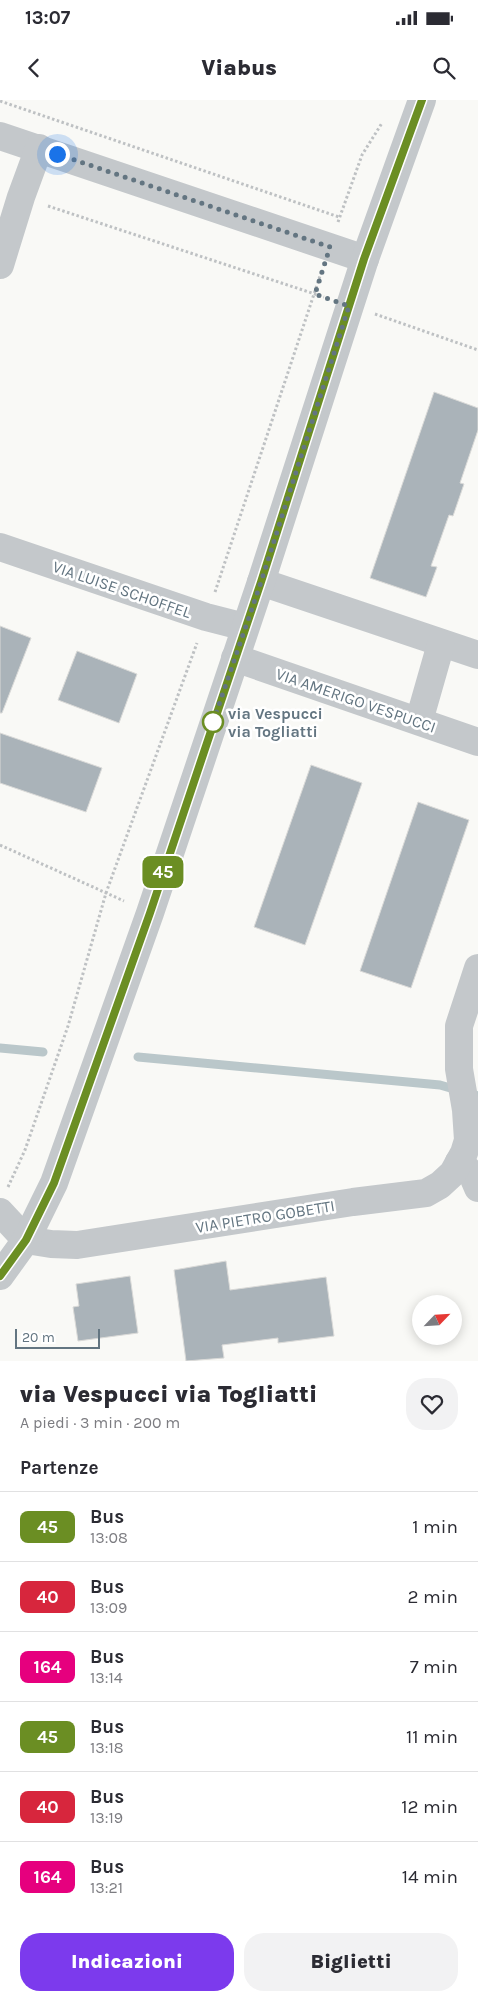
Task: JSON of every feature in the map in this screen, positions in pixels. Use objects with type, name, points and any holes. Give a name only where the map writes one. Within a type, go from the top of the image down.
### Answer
[{"type":"street","points":[[0,1276],[26,1240],[54,1183],[150,913],[261,582],[364,259],[422,100]]},
{"type":"street","points":[[0,136],[364,259]]},
{"type":"street","points":[[0,265],[38,148]]},
{"type":"street","name":"VIA LUISE SCHOFFEL","points":[[0,547],[206,617],[245,627]]},
{"type":"street","points":[[261,582],[478,656]]},
{"type":"street","points":[[419,722],[441,644]]},
{"type":"street","name":"VIA AMERIGO VESPUCCI","points":[[235,658],[478,742]]},
{"type":"street","name":"VIA PIETRO GOBETTI","points":[[26,1240],[51,1244],[77,1245],[426,1192],[440,1185],[453,1173],[468,1140],[466,1110],[458,1068],[459,1026],[478,968]]},
{"type":"street","points":[[459,1162],[472,1174],[478,1188]]},
{"type":"street","points":[[3,1202],[26,1240]]},
{"type":"path","points":[[0,101],[339,217]]},
{"type":"path","points":[[3,1202],[25,1150],[68,1026],[106,893],[206,617],[315,294],[339,217],[362,155],[374,133],[387,117]]},
{"type":"path","points":[[21,196],[478,350]]},
{"type":"path","points":[[0,845],[150,913]]},
{"type":"building","points":[[434,392],[478,408],[478,430],[460,483],[464,484],[453,516],[449,515],[431,566],[437,567],[426,597],[370,578]]},
{"type":"building","points":[[0,626],[31,638],[2,713],[0,713]]},
{"type":"building","points":[[77,651],[137,674],[119,723],[58,700]]},
{"type":"building","points":[[0,733],[102,768],[86,812],[0,783]]},
{"type":"building","points":[[311,765],[362,783],[305,945],[254,927]]},
{"type":"building","points":[[418,802],[469,820],[411,988],[360,971]]},
{"type":"building","points":[[226,1261],[230,1290],[326,1277],[334,1336],[278,1343],[278,1338],[222,1345],[224,1358],[186,1361],[174,1270]]},
{"type":"building","points":[[130,1276],[138,1333],[78,1341],[73,1307],[79,1306],[76,1284]]},
{"type":"waterway","points":[[0,1048],[43,1052]]},
{"type":"waterway","points":[[138,1057],[440,1085],[478,1096]]},
{"type":"bus line","name":"45","points":[[0,1276],[26,1240],[40,1215],[54,1183],[150,913],[261,582],[364,259],[422,100]]},
{"type":"place","name":"via Vespucci via Togliatti","points":[[213,722]]},
{"type":"route","points":[[57,154],[330,247],[315,294],[349,306],[261,582],[210,731],[213,722]]}]
